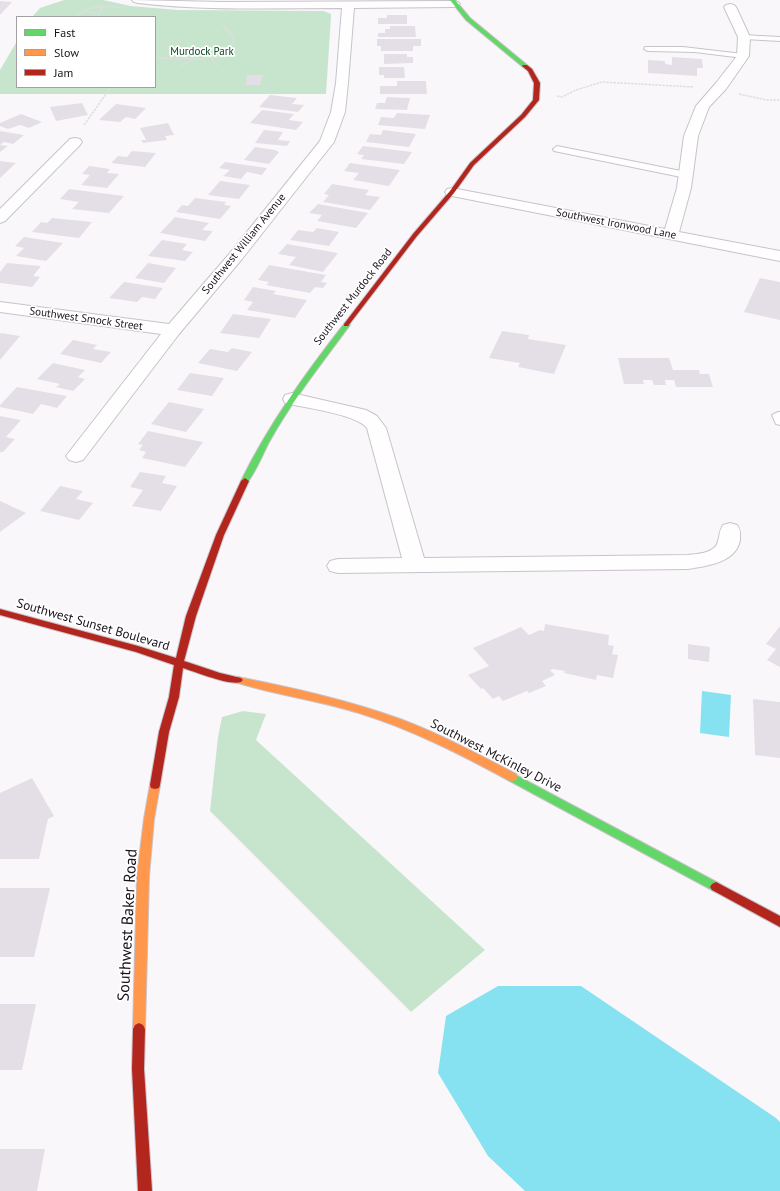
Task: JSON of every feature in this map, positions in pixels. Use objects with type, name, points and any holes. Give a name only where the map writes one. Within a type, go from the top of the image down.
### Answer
[{"type":"main road","points":[[453,2],[483,33],[528,67],[537,83],[537,95]]},
{"type":"main road","name":"Southwest Murdock Road","points":[[179,663],[191,616],[220,535],[252,465],[292,399],[312,370],[415,236],[452,192],[472,164],[531,108],[537,95]]},
{"type":"main road","name":"Southwest Sunset Boulevard","points":[[0,612],[138,649],[179,663]]},
{"type":"main road","name":"Southwest McKinley Drive","points":[[179,663],[219,676],[323,699],[397,722],[462,750],[780,922]]},
{"type":"main road","name":"Southwest Baker Road","points":[[145,1191],[138,1069],[143,876],[156,776],[164,732],[174,697],[179,663]]},
{"type":"street","points":[[138,0],[166,4],[201,5],[239,2],[348,4],[453,2]]},
{"type":"street","name":"Southwest William Avenue","points":[[76,456],[173,330],[236,256],[327,142],[338,112],[342,83],[348,4]]},
{"type":"street","points":[[671,234],[684,188],[691,136],[702,106],[718,90],[743,56],[744,37],[730,8]]},
{"type":"street","points":[[0,218],[75,142]]},
{"type":"street","name":"Southwest Ironwood Lane","points":[[452,192],[780,256]]},
{"type":"street","name":"Southwest Smock Street","points":[[0,307],[173,330]]},
{"type":"street","points":[[292,399],[346,410],[370,420],[376,428],[415,565]]},
{"type":"street","points":[[338,566],[688,562],[706,559],[721,554],[728,545],[730,530]]},
{"type":"lane","points":[[744,37],[780,39]]},
{"type":"lane","points":[[648,49],[663,48],[713,51],[743,56]]},
{"type":"lane","points":[[557,149],[686,175]]},
{"type":"path","points":[[156,58],[171,57],[211,59],[226,56],[233,44],[234,37],[220,22],[199,12],[201,5]]},
{"type":"path","points":[[83,11],[99,14],[103,7]]},
{"type":"path","points":[[180,66],[194,59]]},
{"type":"path","points":[[211,59],[218,66]]},
{"type":"path","points":[[537,95],[562,97],[592,84],[614,82],[697,87],[766,100],[780,100]]},
{"type":"path","points":[[75,142],[82,127],[111,88]]},
{"type":"green space","name":"Murdock Park","points":[[64,0],[103,0],[131,6],[178,10],[324,11],[331,14],[326,94],[0,94],[0,70],[16,43],[16,88],[156,88],[156,16],[33,16],[40,8]]},
{"type":"green space","points":[[243,711],[266,714],[256,740],[485,950],[411,1012],[210,811],[218,737],[222,717]]},
{"type":"water","points":[[702,691],[731,695],[729,737],[700,733]]},
{"type":"water","points":[[498,986],[581,986],[776,1118],[780,1122],[780,1191],[525,1191],[488,1156],[438,1073],[446,1016]]},
{"type":"building","points":[[0,1],[12,2],[0,15]]},
{"type":"building","points":[[387,15],[407,15],[407,24],[378,24],[378,18],[387,18]]},
{"type":"building","points":[[390,26],[415,26],[416,37],[378,37],[378,33],[385,33],[385,29],[390,29]]},
{"type":"building","points":[[377,39],[421,39],[421,46],[413,46],[413,51],[381,51],[381,46],[377,46]]},
{"type":"building","points":[[384,54],[407,54],[407,57],[413,57],[413,63],[384,64]]},
{"type":"building","points":[[672,57],[702,59],[703,68],[697,68],[697,76],[648,73],[648,60],[665,61],[665,64],[672,65]]},
{"type":"building","points":[[379,67],[404,67],[405,78],[384,78],[384,75],[379,75]]},
{"type":"building","points":[[247,75],[265,75],[262,77],[260,85],[246,85]]},
{"type":"building","points":[[397,81],[426,81],[427,94],[380,94],[380,86],[397,86]]},
{"type":"building","points":[[270,95],[297,98],[292,104],[304,105],[298,112],[259,107]]},
{"type":"building","points":[[387,97],[410,98],[407,110],[375,109],[377,103],[385,103]]},
{"type":"building","points":[[82,103],[88,115],[56,121],[50,107]]},
{"type":"building","points":[[116,104],[146,108],[135,119],[126,117],[120,122],[99,120]]},
{"type":"building","points":[[262,110],[294,114],[289,120],[303,122],[296,130],[250,123]]},
{"type":"building","points":[[397,113],[430,115],[425,129],[378,125],[381,117],[394,118]]},
{"type":"building","points":[[21,114],[42,122],[29,128],[20,125],[8,129],[0,126],[0,123]]},
{"type":"building","points":[[168,123],[174,135],[165,136],[167,140],[143,143],[141,140],[146,140],[140,128]]},
{"type":"building","points":[[264,130],[283,132],[278,140],[290,141],[287,146],[255,143]]},
{"type":"building","points":[[383,130],[416,134],[409,147],[366,142],[370,134],[381,135]]},
{"type":"building","points":[[0,131],[24,135],[13,144],[4,142],[0,145]]},
{"type":"building","points":[[0,145],[8,146],[0,152]]},
{"type":"building","points":[[363,146],[412,152],[404,164],[361,159],[364,155],[357,154]]},
{"type":"building","points":[[255,147],[279,152],[269,164],[244,160]]},
{"type":"building","points":[[132,151],[156,153],[145,167],[111,163],[118,156],[127,157]]},
{"type":"building","points":[[0,161],[16,163],[0,178]]},
{"type":"building","points":[[225,162],[267,168],[262,175],[247,172],[241,179],[223,176],[230,170],[219,168]]},
{"type":"building","points":[[350,163],[400,170],[389,186],[353,180],[359,173],[344,171]]},
{"type":"building","points":[[89,166],[110,169],[107,173],[119,174],[107,188],[81,185],[90,175],[82,174]]},
{"type":"building","points":[[220,181],[250,185],[239,199],[208,195]]},
{"type":"building","points":[[332,184],[369,190],[365,195],[380,197],[370,210],[323,202],[329,195],[324,194]]},
{"type":"building","points":[[69,189],[124,196],[109,213],[72,209],[79,202],[60,199]]},
{"type":"building","points":[[195,198],[226,202],[224,205],[231,206],[220,219],[176,212],[182,205],[188,206]]},
{"type":"building","points":[[318,204],[368,213],[356,228],[317,221],[322,215],[309,213]]},
{"type":"building","points":[[175,217],[209,223],[202,230],[213,231],[205,241],[160,233]]},
{"type":"building","points":[[52,218],[92,222],[79,238],[32,232],[41,222],[47,223]]},
{"type":"building","points":[[317,228],[339,232],[329,246],[290,240],[298,230],[313,232]]},
{"type":"building","points":[[24,237],[63,243],[46,261],[16,256],[24,248],[15,246]]},
{"type":"building","points":[[162,240],[187,244],[182,250],[193,252],[185,261],[148,256]]},
{"type":"building","points":[[287,244],[338,253],[323,272],[289,265],[296,257],[278,254]]},
{"type":"building","points":[[7,263],[41,266],[33,276],[40,277],[32,287],[0,283],[0,272]]},
{"type":"building","points":[[148,263],[176,268],[164,283],[135,278]]},
{"type":"building","points":[[269,265],[326,275],[321,282],[327,283],[323,288],[315,287],[310,293],[266,285],[269,282],[258,280]]},
{"type":"building","points":[[760,278],[780,282],[780,320],[744,312]]},
{"type":"building","points":[[124,282],[163,288],[155,299],[142,297],[137,302],[109,298]]},
{"type":"building","points":[[253,287],[276,291],[273,294],[307,300],[295,318],[247,310],[253,302],[244,300]]},
{"type":"building","points":[[233,314],[271,319],[259,338],[220,333]]},
{"type":"building","points":[[502,331],[529,335],[528,339],[566,345],[554,374],[518,367],[520,363],[489,358]]},
{"type":"building","points":[[0,334],[20,336],[0,360]]},
{"type":"building","points":[[73,340],[97,345],[93,349],[111,352],[101,363],[60,354]]},
{"type":"building","points":[[232,348],[252,352],[237,371],[198,363],[210,349],[228,352]]},
{"type":"building","points":[[618,358],[669,358],[673,370],[699,370],[700,374],[709,374],[713,387],[676,387],[674,380],[665,380],[666,385],[654,385],[652,380],[643,380],[644,384],[624,384]]},
{"type":"building","points":[[53,363],[85,370],[78,377],[85,379],[73,391],[56,387],[60,384],[37,379]]},
{"type":"building","points":[[190,373],[224,378],[212,396],[177,390]]},
{"type":"building","points":[[17,387],[67,396],[57,408],[41,404],[33,414],[0,407],[0,405]]},
{"type":"building","points":[[169,402],[204,409],[186,432],[151,424]]},
{"type":"building","points":[[0,416],[21,420],[6,437],[15,439],[3,452],[0,452]]},
{"type":"building","points":[[148,431],[203,442],[185,467],[142,458],[146,452],[139,450],[143,445],[138,444]]},
{"type":"building","points":[[140,472],[166,476],[162,483],[177,486],[161,511],[132,506],[143,490],[130,487]]},
{"type":"building","points":[[60,486],[83,491],[76,499],[93,503],[79,520],[40,511]]},
{"type":"building","points":[[0,501],[26,513],[0,532]]},
{"type":"building","points":[[545,624],[609,635],[608,645],[614,646],[612,654],[618,655],[613,678],[597,675],[596,680],[553,669],[550,670],[555,675],[542,681],[546,686],[529,693],[527,691],[503,701],[499,696],[493,699],[468,675],[489,666],[473,648],[521,627],[529,635],[540,630],[544,631]]},
{"type":"building","points":[[780,626],[780,667],[767,660],[776,649],[766,644]]},
{"type":"building","points":[[688,644],[710,647],[709,662],[688,659]]},
{"type":"building","points":[[753,699],[780,702],[780,758],[755,755]]},
{"type":"building","points":[[32,778],[54,816],[48,819],[39,859],[0,859],[0,793]]},
{"type":"building","points":[[0,888],[50,888],[34,957],[0,957]]},
{"type":"building","points":[[0,1004],[36,1004],[22,1070],[0,1070]]},
{"type":"building","points":[[0,1149],[45,1149],[37,1191],[0,1191]]},
{"type":"traffic: fast","points":[[452,0],[468,19],[525,66]]},
{"type":"traffic: fast","points":[[245,481],[278,420],[304,381],[346,325]]},
{"type":"traffic: fast","points":[[512,777],[716,887]]},
{"type":"traffic: slow","points":[[238,680],[299,694],[378,715],[441,741],[512,777]]},
{"type":"traffic: slow","points":[[139,1029],[143,876],[149,819],[155,785]]},
{"type":"traffic: jam","points":[[346,325],[415,235],[452,192],[472,164],[523,116],[536,100],[537,83],[530,70],[525,66]]},
{"type":"traffic: jam","points":[[155,785],[164,732],[174,697],[179,663],[191,616],[220,535],[245,481]]},
{"type":"traffic: jam","points":[[0,612],[138,649],[219,676],[238,680]]},
{"type":"traffic: jam","points":[[716,887],[780,922]]},
{"type":"traffic: jam","points":[[139,1029],[138,1069],[145,1191]]}]
